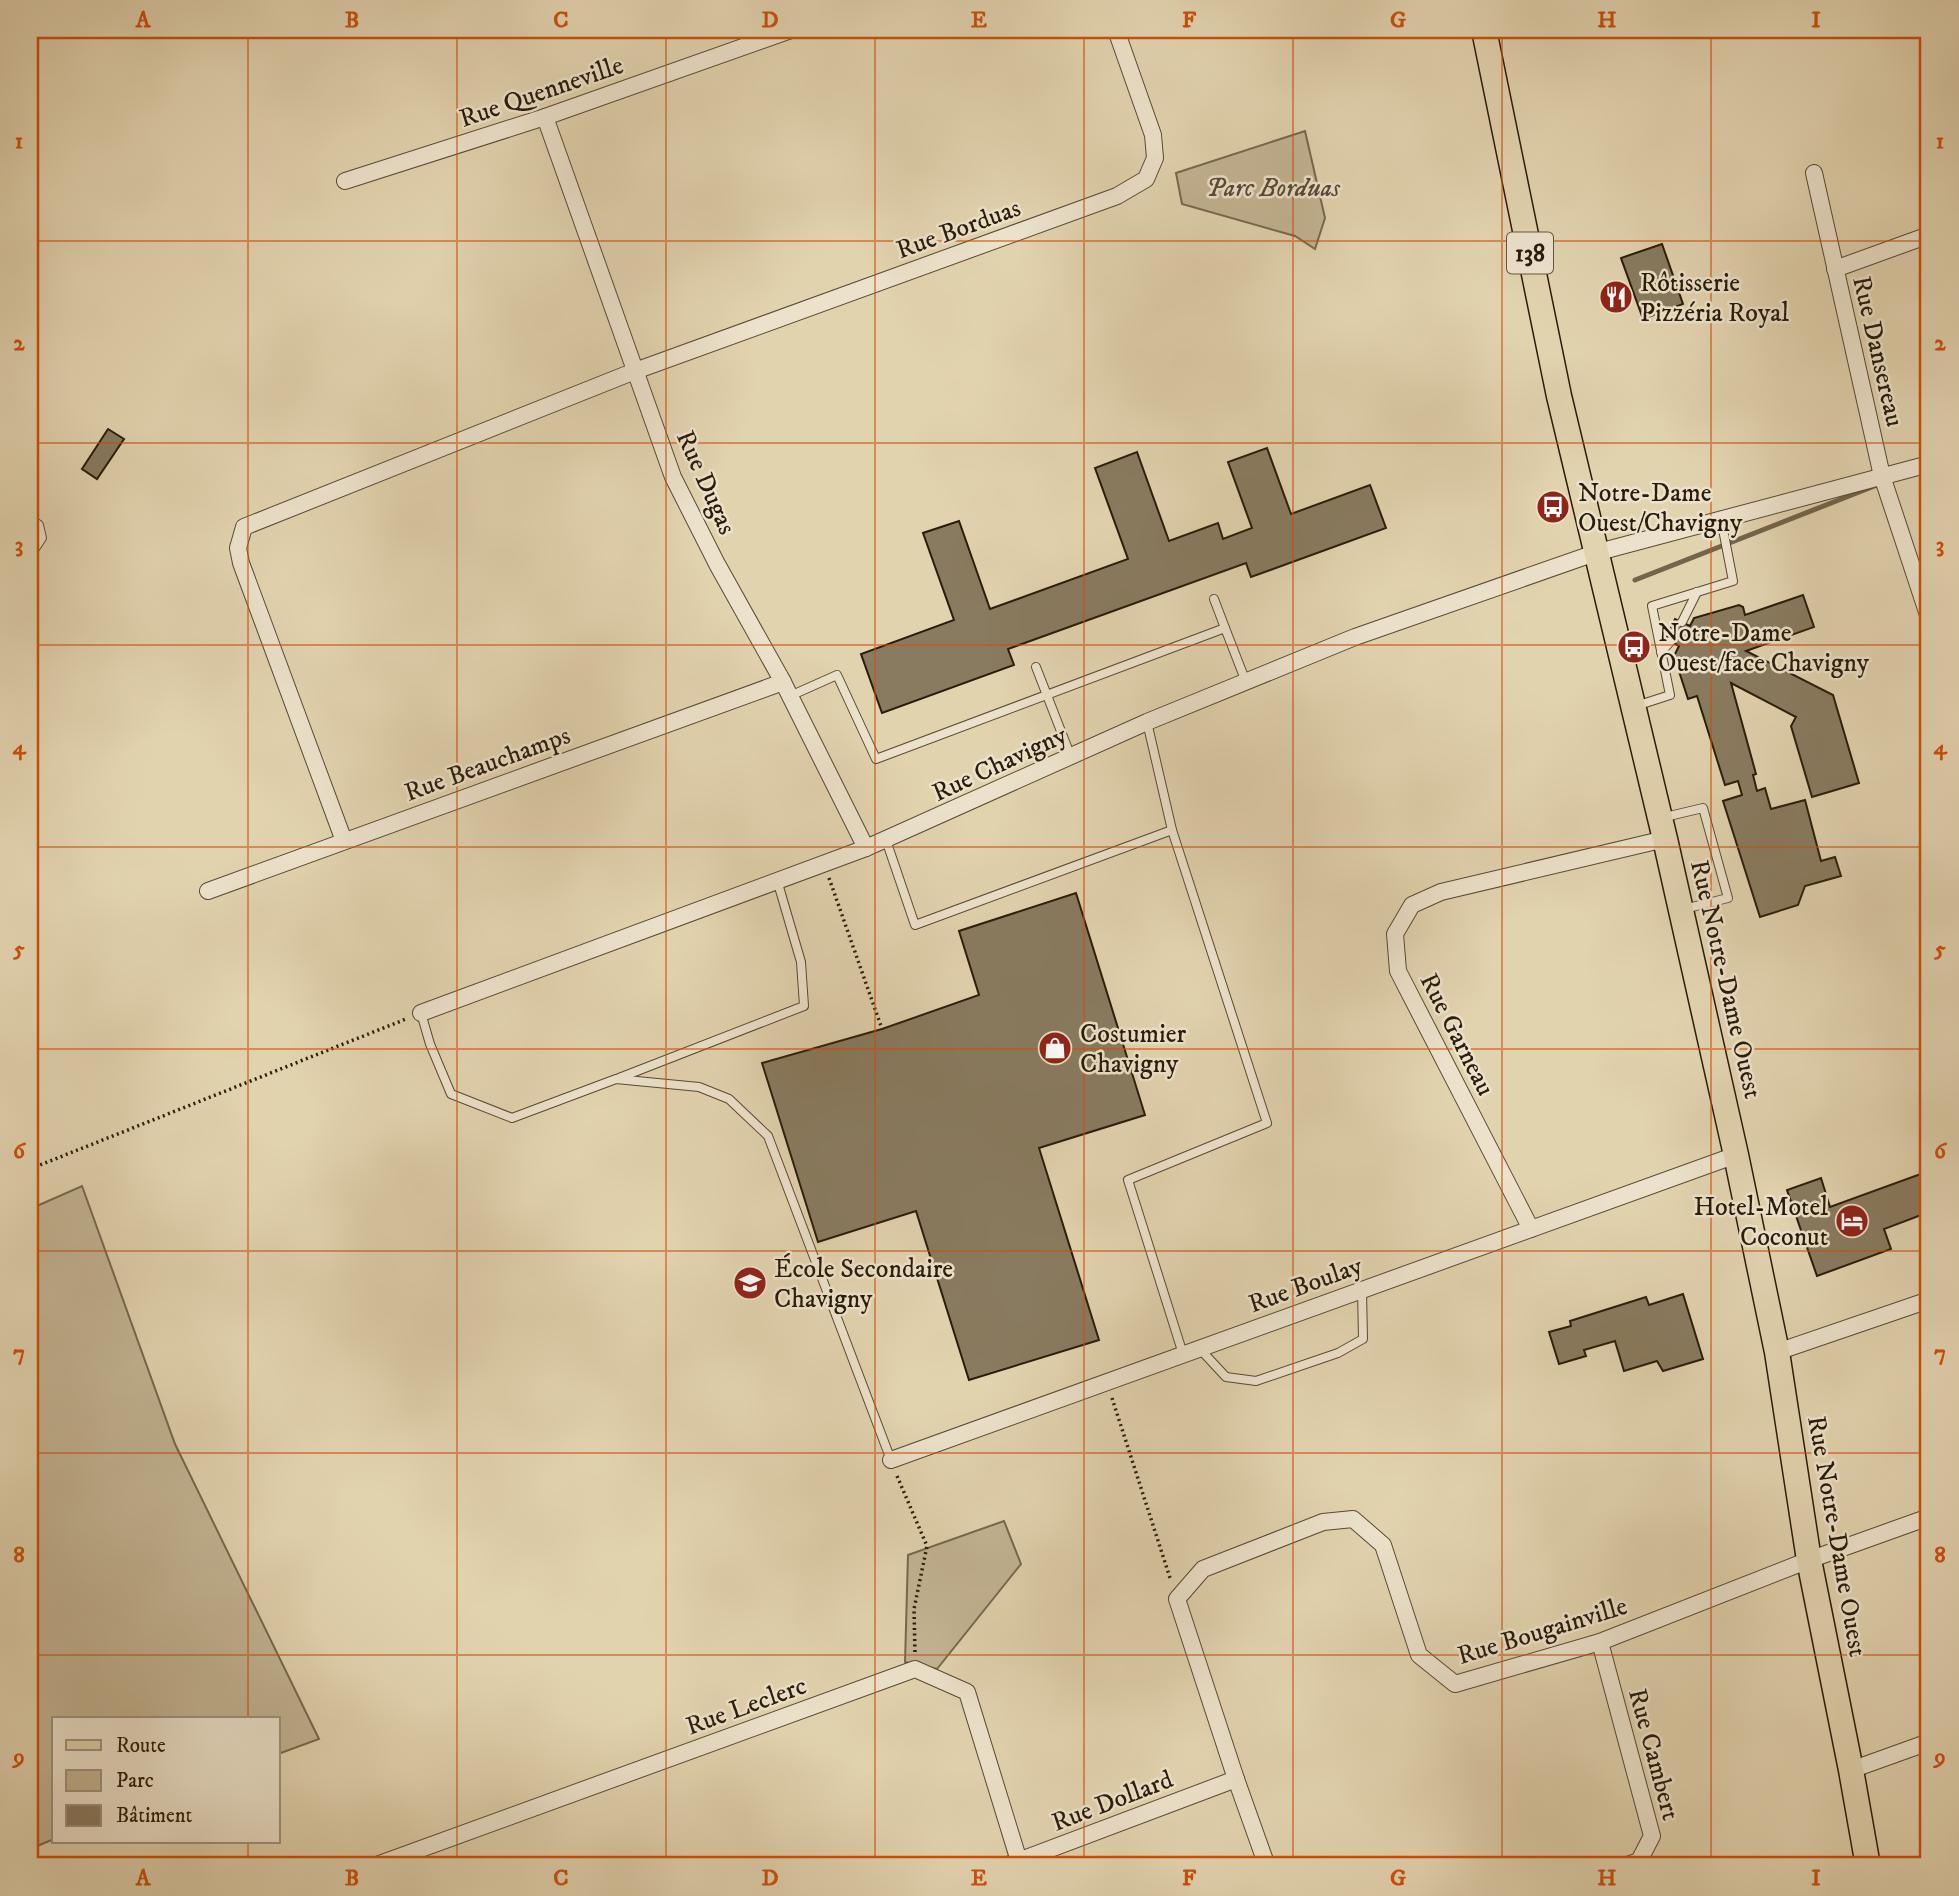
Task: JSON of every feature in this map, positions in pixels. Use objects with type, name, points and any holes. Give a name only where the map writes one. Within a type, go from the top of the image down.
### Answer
[{"type":"main road","name":"Rue Notre-Dame Ouest","points":[[1484,30],[1553,367],[1736,1155],[1777,1352],[1809,1560],[1868,1866]]},
{"type":"main road","name":"Rue Notre-Dame Ouest","points":[[1495,30],[1500,110]]},
{"type":"street","name":"Rue Quenneville","points":[[345,181],[545,117],[791,30]]},
{"type":"street","name":"Rue Borduas","points":[[344,841],[241,563],[238,548],[244,527],[635,371],[1117,196],[1146,179],[1156,158],[1153,135],[1116,30]]},
{"type":"street","name":"Rue Dugas","points":[[545,117],[673,477],[787,689],[866,848]]},
{"type":"street","name":"Rue Dansereau","points":[[1814,173],[1882,476],[1929,618]]},
{"type":"street","points":[[1835,269],[1929,234]]},
{"type":"street","name":"Rue Chavigny","points":[[421,1013],[886,840],[1147,722],[1355,636],[1595,553],[1929,464]]},
{"type":"street","name":"Rue Beauchamps","points":[[208,891],[344,841],[787,689]]},
{"type":"street","name":"Rue Garneau","points":[[1531,1229],[1398,971],[1395,934],[1412,905],[1441,892],[1662,829]]},
{"type":"street","name":"Rue Boulay","points":[[891,1460],[1736,1155]]},
{"type":"street","points":[[1777,1352],[1929,1300]]},
{"type":"street","name":"Rue Bougainville","points":[[1177,1599],[1203,1569],[1323,1522],[1353,1519],[1383,1545],[1419,1655],[1455,1684],[1600,1642],[1809,1560],[1929,1517]]},
{"type":"street","points":[[1177,1599],[1236,1779],[1268,1866]]},
{"type":"street","name":"Rue Cambert","points":[[1600,1642],[1652,1836],[1639,1861],[1624,1866]]},
{"type":"street","points":[[915,1669],[967,1692],[1012,1864]]},
{"type":"street","name":"Rue Leclerc","points":[[374,1866],[915,1669]]},
{"type":"street","points":[[1851,1770],[1929,1742]]},
{"type":"street","name":"Rue Dollard","points":[[1012,1864],[1236,1779]]},
{"type":"lane","points":[[30,518],[39,525],[42,538],[30,556]]},
{"type":"lane","points":[[1633,707],[1670,695],[1651,606],[1733,581],[1721,519]]},
{"type":"lane","points":[[1682,622],[1697,592]]},
{"type":"lane","points":[[1214,599],[1246,682]]},
{"type":"lane","points":[[787,689],[837,676],[876,759],[1225,628]]},
{"type":"lane","points":[[1661,652],[1671,641]]},
{"type":"lane","points":[[1036,667],[1071,757]]},
{"type":"lane","points":[[1147,722],[1172,830],[1267,1124],[1128,1180],[1183,1354]]},
{"type":"lane","points":[[1662,829],[1703,808],[1728,898],[1681,910]]},
{"type":"lane","points":[[886,840],[915,925],[1172,830]]},
{"type":"lane","points":[[421,1013],[430,1044],[451,1094],[512,1118],[804,1006],[801,962],[777,880]]},
{"type":"lane","points":[[616,1079],[699,1087],[729,1099],[768,1136],[891,1460]]},
{"type":"lane","points":[[1199,1348],[1226,1377],[1256,1381],[1338,1353],[1363,1339],[1362,1290]]},
{"type":"path","points":[[824,863],[882,1029]]},
{"type":"path","points":[[30,1169],[421,1013]]},
{"type":"path","points":[[1107,1382],[1177,1599]]},
{"type":"path","points":[[891,1460],[927,1546],[914,1609],[915,1669]]},
{"type":"green space","name":"Parc Borduas","points":[[1305,131],[1325,218],[1315,249],[1295,236],[1182,204],[1176,173]]},
{"type":"green space","points":[[82,1186],[175,1444],[319,1739],[280,1753],[280,1717],[52,1717],[52,1840],[30,1849],[30,1209]]},
{"type":"green space","points":[[1004,1521],[1021,1564],[937,1669],[905,1662],[908,1555]]},
{"type":"building","points":[[1662,244],[1683,304],[1643,319],[1621,258]]},
{"type":"building","points":[[108,429],[124,439],[97,479],[82,469]]},
{"type":"building","points":[[1267,448],[1291,514],[1370,485],[1386,528],[1251,577],[1246,563],[1008,649],[1014,665],[882,713],[861,654],[954,620],[923,533],[959,521],[990,609],[1128,559],[1095,468],[1137,452],[1169,541],[1218,523],[1223,539],[1252,528],[1228,462]]},
{"type":"building","points":[[1803,595],[1814,627],[1746,651],[1833,695],[1859,783],[1812,797],[1791,726],[1796,717],[1731,683],[1756,774],[1753,775],[1757,791],[1765,788],[1771,809],[1805,800],[1821,861],[1835,857],[1841,876],[1805,886],[1798,905],[1760,917],[1723,801],[1742,795],[1738,781],[1725,785],[1697,696],[1688,699],[1674,656],[1679,646],[1666,639],[1675,619],[1690,626],[1694,618],[1739,605],[1743,607],[1745,615]]},
{"type":"building","name":"École Secondaire Chavigny","points":[[1076,893],[1145,1115],[1039,1148],[1099,1340],[969,1380],[916,1211],[818,1242],[762,1063],[882,1029],[979,995],[959,931]]},
{"type":"building","name":"Hotel-Motel Coconut","points":[[1929,1171],[1929,1212],[1884,1229],[1891,1249],[1817,1276],[1787,1190],[1821,1178],[1830,1207]]},
{"type":"building","points":[[1683,1294],[1703,1359],[1663,1371],[1657,1361],[1624,1371],[1615,1341],[1584,1350],[1586,1356],[1559,1364],[1549,1332],[1571,1326],[1570,1321],[1646,1297],[1649,1305]]},
{"type":"waterway","points":[[1635,580],[1877,485]]},
{"type":"place","name":"Rôtisserie Pizzéria Royal","points":[[1616,297]]},
{"type":"place","name":"Notre-Dame Ouest/Chavigny","points":[[1553,507]]},
{"type":"place","name":"Notre-Dame Ouest/face Chavigny","points":[[1634,647]]},
{"type":"place","name":"Costumier Chavigny","points":[[1055,1048]]},
{"type":"place","name":"Hotel-Motel Coconut","points":[[1852,1221]]},
{"type":"place","name":"École Secondaire Chavigny","points":[[750,1283]]}]
